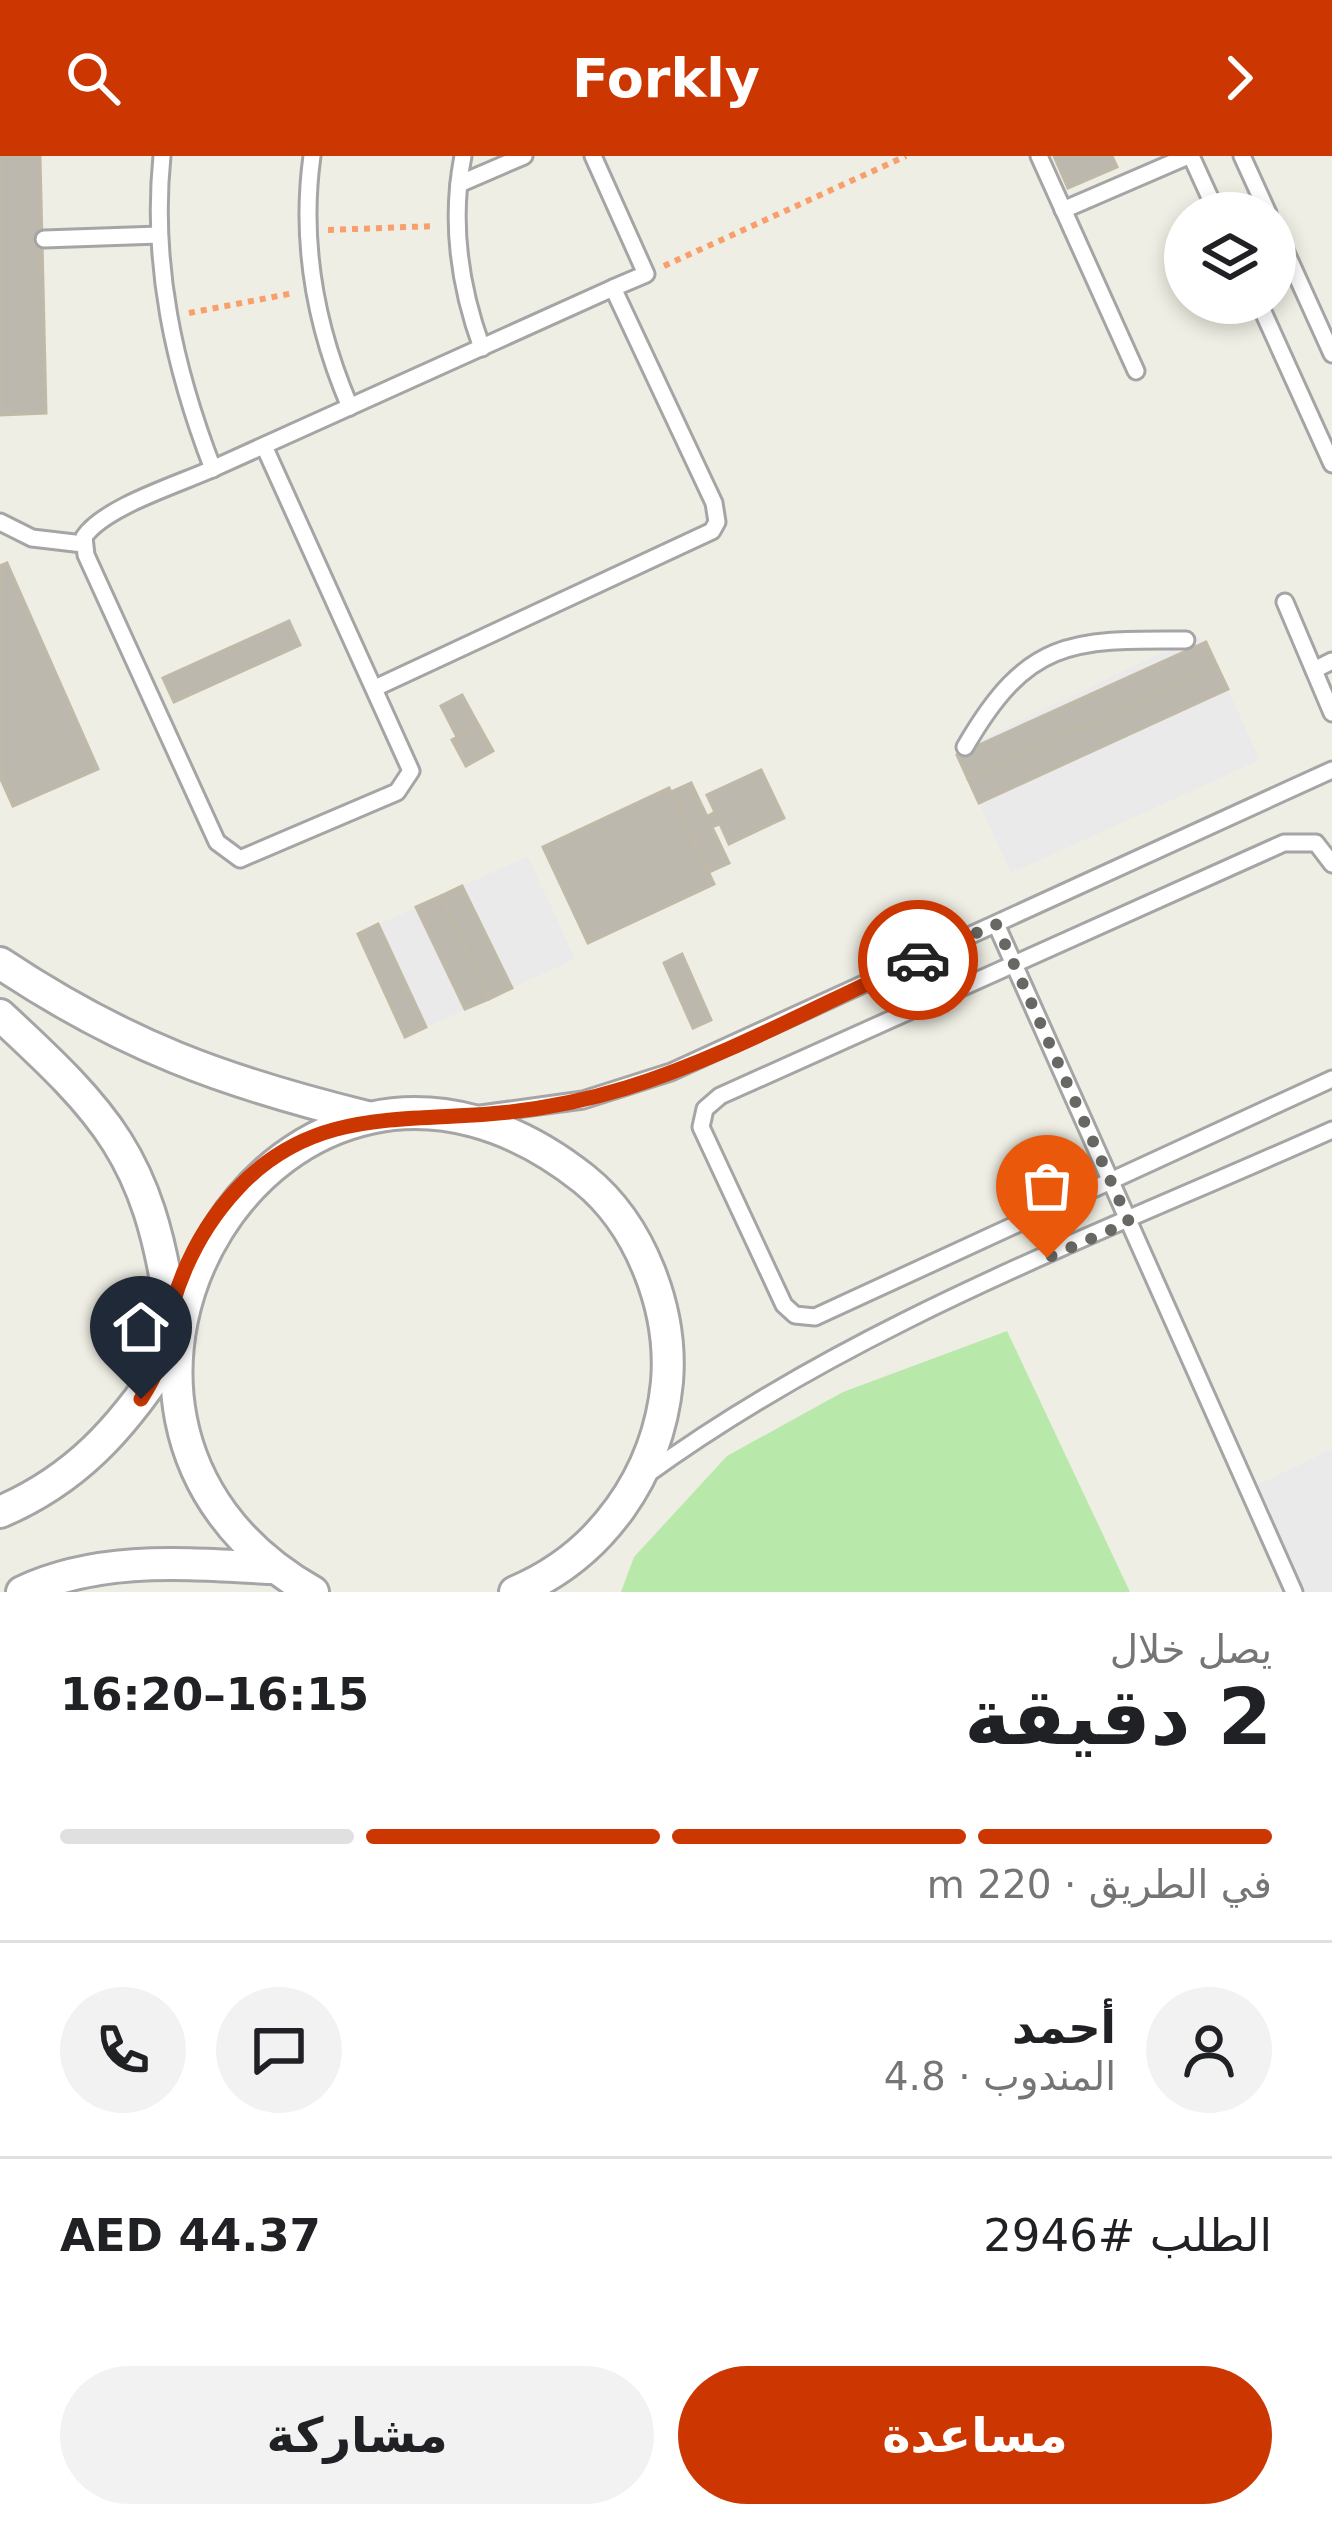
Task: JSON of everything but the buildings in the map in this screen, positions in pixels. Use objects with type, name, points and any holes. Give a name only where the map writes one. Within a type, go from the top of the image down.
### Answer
[{"type":"street","points":[[0,963],[108,1030],[188,1066],[373,1118]]},
{"type":"street","points":[[0,1015],[87,1096],[122,1145],[150,1205],[171,1312]]},
{"type":"street","points":[[312,1592],[271,1568],[234,1537],[197,1485],[169,1410],[165,1362],[171,1312],[194,1250],[242,1184],[281,1153],[325,1132],[373,1118],[452,1117],[504,1130],[552,1154],[593,1187],[627,1228],[651,1276],[665,1327],[667,1380],[658,1432],[638,1482],[590,1545],[569,1592]]},
{"type":"street","points":[[0,1512],[41,1492],[100,1449],[165,1362]]},
{"type":"street","points":[[515,1592],[542,1581],[590,1545]]},
{"type":"street","points":[[22,1592],[68,1576],[130,1565],[271,1568]]},
{"type":"lane","points":[[161,156],[159,236],[167,316],[178,368],[213,469]]},
{"type":"lane","points":[[312,156],[308,230],[314,289],[328,350],[350,407]]},
{"type":"lane","points":[[464,156],[456,226],[464,288],[482,348]]},
{"type":"lane","points":[[459,184],[524,156]]},
{"type":"lane","points":[[82,544],[95,524],[646,274],[593,156]]},
{"type":"lane","points":[[1039,156],[1136,371]]},
{"type":"lane","points":[[1064,210],[1190,156],[1207,192]]},
{"type":"lane","points":[[1243,156],[1259,192]]},
{"type":"lane","points":[[44,239],[159,236]]},
{"type":"lane","points":[[1296,274],[1332,354]]},
{"type":"lane","points":[[375,688],[712,531],[714,503],[613,288]]},
{"type":"lane","points":[[1268,324],[1332,464]]},
{"type":"lane","points":[[82,544],[217,842],[231,856],[253,857],[405,786],[410,764],[264,446]]},
{"type":"lane","points":[[0,522],[32,538],[82,544]]},
{"type":"lane","points":[[1285,602],[1332,712]]},
{"type":"lane","points":[[964,747],[994,696],[1026,668],[1096,641],[1186,640]]},
{"type":"lane","points":[[1314,670],[1332,661]]},
{"type":"lane","points":[[452,1117],[584,1100],[651,1080],[1332,770]]},
{"type":"lane","points":[[1332,864],[1316,843],[1295,839],[721,1096],[702,1117],[705,1137],[784,1305],[805,1318],[824,1314],[1332,1079]]},
{"type":"lane","points":[[996,924],[1294,1592]]},
{"type":"lane","points":[[638,1482],[794,1376],[1332,1130]]},
{"type":"path","points":[[646,274],[906,156]]},
{"type":"path","points":[[308,230],[456,226]]},
{"type":"path","points":[[167,316],[314,289]]},
{"type":"green space","points":[[1007,1331],[1130,1592],[621,1592],[634,1557],[727,1456],[843,1392]]},
{"type":"shaded area","points":[[1197,636],[1206,642],[1260,760],[1011,873],[957,755],[965,747]]},
{"type":"shaded area","points":[[528,856],[575,959],[405,1037],[358,934]]},
{"type":"shaded area","points":[[1332,1449],[1332,1592],[1294,1592],[1249,1489]]},
{"type":"way so far","points":[[918,960],[996,924],[1129,1222],[1047,1258]]},
{"type":"route","points":[[141,1399],[165,1362],[171,1312],[186,1264],[210,1222],[242,1184],[281,1153],[325,1132],[373,1118],[517,1111],[630,1087],[918,960]]}]
